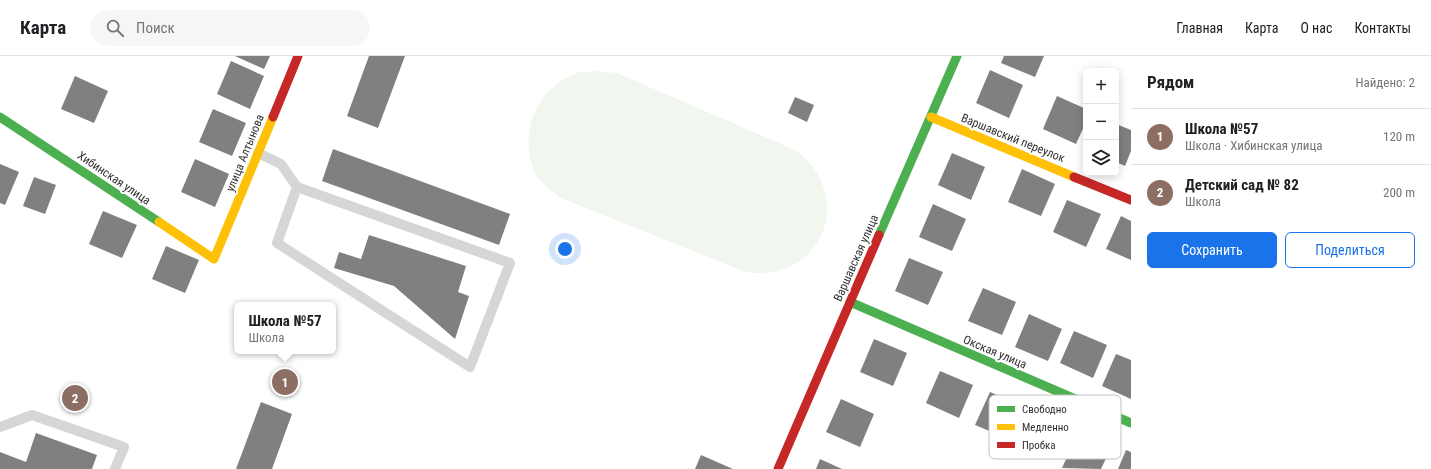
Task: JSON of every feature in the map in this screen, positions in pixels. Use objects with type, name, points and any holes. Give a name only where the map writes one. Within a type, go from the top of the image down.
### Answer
[{"type":"street","name":"улица Алтынова","points":[[214,259],[298,56]]},
{"type":"street","name":"Варшавская улица","points":[[778,469],[957,56]]},
{"type":"street","name":"Хибинская улица","points":[[0,117],[214,259]]},
{"type":"street","name":"Варшавский переулок","points":[[931,117],[1131,200]]},
{"type":"street","name":"Окская улица","points":[[850,302],[1066,395]]},
{"type":"street","name":"Окская улица","points":[[1121,419],[1131,423]]},
{"type":"lane","points":[[258,153],[280,164],[297,187],[510,263],[470,367],[277,244],[297,187]]},
{"type":"lane","points":[[0,427],[32,415],[124,447],[115,469]]},
{"type":"shaded area","points":[[596,71],[617,73],[795,150],[814,169],[825,190],[827,212],[822,232],[811,251],[794,264],[772,272],[745,272],[561,198],[547,188],[536,175],[530,159],[529,132],[532,119],[544,97],[562,80],[576,73]]},
{"type":"building","points":[[235,56],[270,56],[264,69]]},
{"type":"building","points":[[369,56],[405,56],[378,128],[347,116]]},
{"type":"building","points":[[1004,56],[1044,56],[1035,77],[1001,63]]},
{"type":"building","points":[[231,61],[264,76],[250,109],[217,94]]},
{"type":"building","points":[[990,70],[1023,85],[1009,118],[976,103]]},
{"type":"building","points":[[75,76],[108,91],[94,123],[61,109]]},
{"type":"building","points":[[1057,96],[1083,108],[1083,129],[1076,144],[1043,129]]},
{"type":"building","points":[[795,97],[814,105],[807,122],[788,113]]},
{"type":"building","points":[[213,109],[246,123],[232,156],[199,142]]},
{"type":"building","points":[[1119,125],[1131,130],[1131,151],[1125,166],[1119,163]]},
{"type":"building","points":[[333,149],[510,214],[499,245],[322,181]]},
{"type":"building","points":[[952,153],[985,167],[971,200],[938,185]]},
{"type":"building","points":[[195,159],[229,174],[215,207],[181,192]]},
{"type":"building","points":[[0,164],[19,172],[5,205],[0,203]]},
{"type":"building","points":[[1022,169],[1055,184],[1041,216],[1008,202]]},
{"type":"building","points":[[34,177],[56,185],[45,214],[23,206]]},
{"type":"building","points":[[1067,200],[1101,214],[1086,247],[1053,232]]},
{"type":"building","points":[[933,204],[966,219],[952,251],[919,237]]},
{"type":"building","points":[[103,211],[137,225],[122,258],[89,244]]},
{"type":"building","points":[[1121,216],[1131,221],[1131,260],[1106,249]]},
{"type":"building","points":[[369,235],[466,266],[458,292],[469,296],[455,339],[394,286],[334,268],[339,252],[361,259]]},
{"type":"building","points":[[166,246],[199,260],[185,293],[152,279]]},
{"type":"building","points":[[909,258],[943,272],[928,305],[895,291]]},
{"type":"building","points":[[983,288],[1016,302],[1002,335],[968,321]]},
{"type":"building","points":[[1029,314],[1062,329],[1048,361],[1015,347]]},
{"type":"building","points":[[1074,331],[1107,345],[1093,378],[1060,363]]},
{"type":"building","points":[[874,339],[907,353],[893,386],[860,372]]},
{"type":"building","points":[[1116,354],[1131,360],[1131,399],[1102,386]]},
{"type":"building","points":[[940,371],[973,385],[959,418],[926,403]]},
{"type":"building","points":[[990,392],[997,395],[989,395],[989,431],[975,425]]},
{"type":"building","points":[[841,399],[874,414],[860,447],[826,432]]},
{"type":"building","points":[[261,402],[292,414],[272,469],[236,469]]},
{"type":"building","points":[[36,433],[97,455],[92,469],[0,469],[0,452],[26,462]]},
{"type":"building","points":[[1126,450],[1131,452],[1131,469],[1118,469]]},
{"type":"building","points":[[701,455],[733,469],[695,469]]},
{"type":"building","points":[[820,459],[842,469],[816,469]]},
{"type":"building","points":[[1066,459],[1106,459],[1101,469],[1062,468]]},
{"type":"traffic: fast","points":[[879,235],[957,56]]},
{"type":"traffic: fast","points":[[0,117],[159,222]]},
{"type":"traffic: fast","points":[[850,302],[1066,395]]},
{"type":"traffic: fast","points":[[1121,419],[1131,423]]},
{"type":"traffic: slow","points":[[159,222],[214,259],[273,117]]},
{"type":"traffic: slow","points":[[931,117],[1074,177]]},
{"type":"traffic: jam","points":[[273,117],[298,56]]},
{"type":"traffic: jam","points":[[1074,177],[1131,200]]},
{"type":"traffic: jam","points":[[778,469],[879,235]]},
{"type":"place","name":"Школа №57","points":[[285,382]]},
{"type":"place","name":"Детский сад № 82","points":[[75,398]]}]
